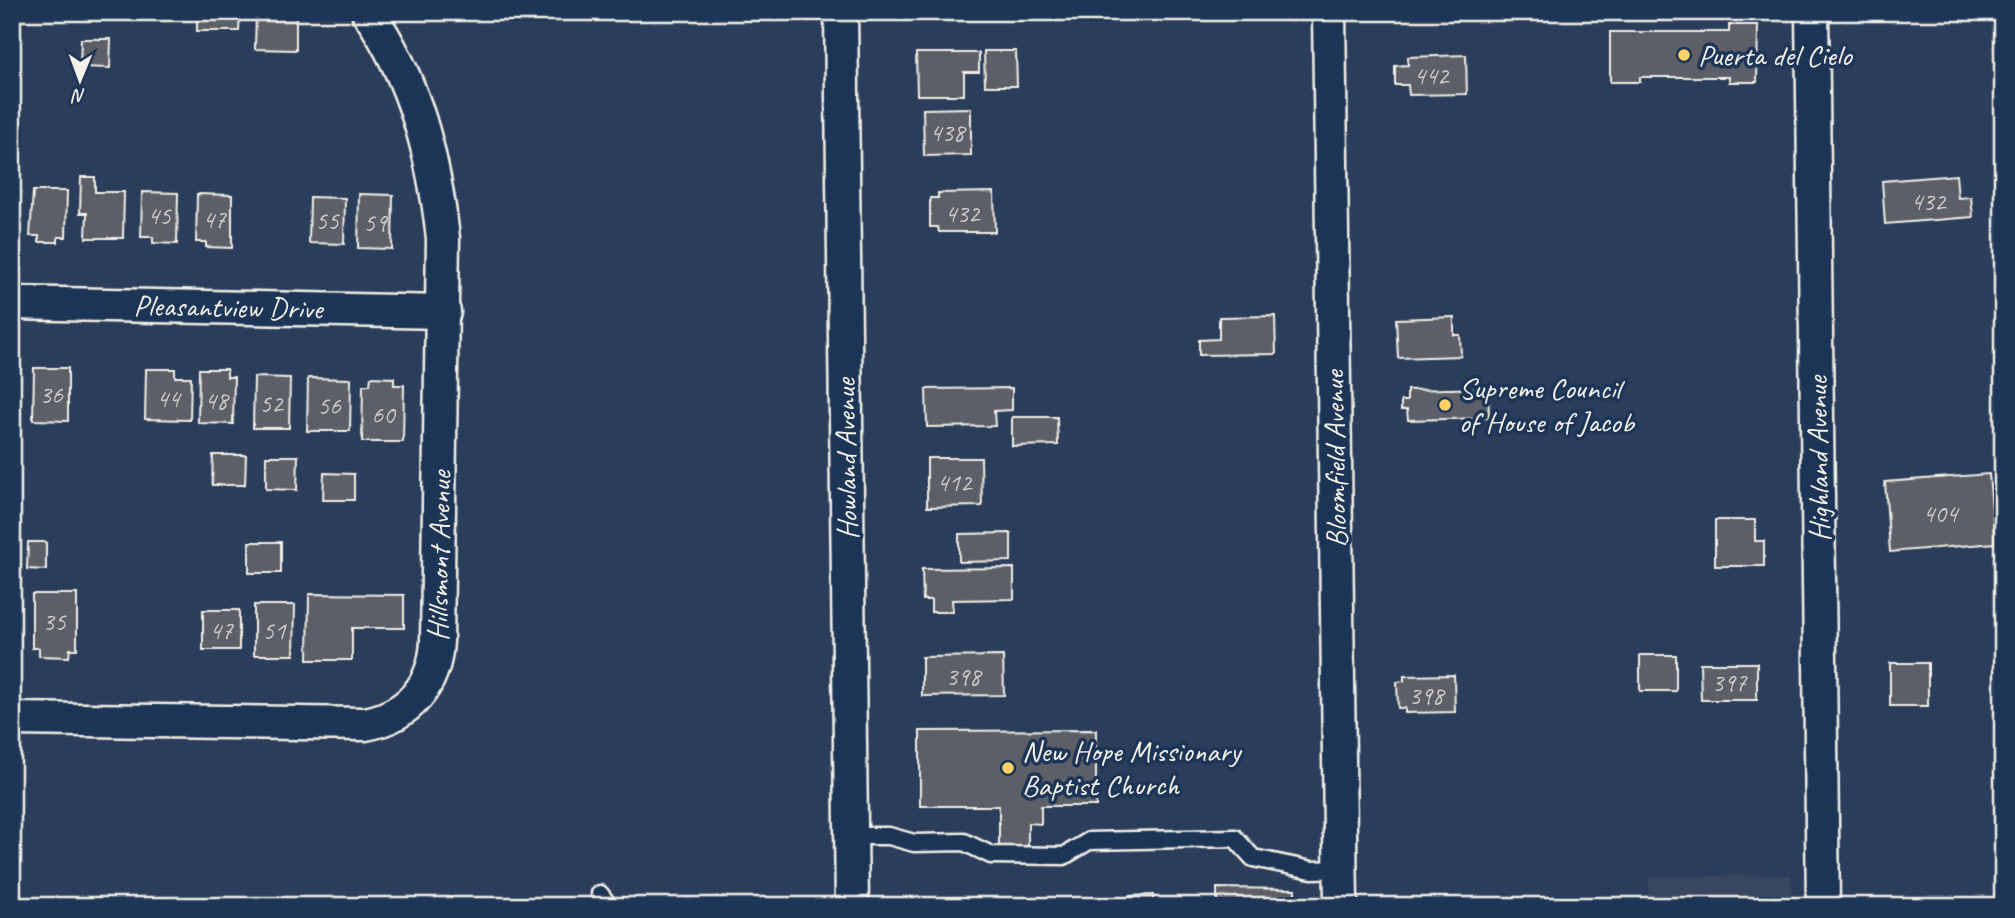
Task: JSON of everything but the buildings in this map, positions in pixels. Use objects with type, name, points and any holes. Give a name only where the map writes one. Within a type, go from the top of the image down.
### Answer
[{"type":"street","name":"Hillsmont Avenue","points":[[12,719],[365,724],[389,717],[410,704],[427,684],[436,656],[444,312],[443,238],[428,145],[414,99],[394,56],[368,12]]},
{"type":"street","name":"Howland Avenue","points":[[841,12],[852,906]]},
{"type":"street","name":"Bloomfield Avenue","points":[[1329,12],[1341,906]]},
{"type":"street","name":"Highland Avenue","points":[[1812,12],[1823,906]]},
{"type":"street","name":"Pleasantview Drive","points":[[12,303],[444,312]]},
{"type":"lane","points":[[851,836],[889,835],[914,843],[964,842],[991,855],[1064,856],[1089,841],[1235,838],[1253,858],[1312,870],[1340,869]]},
{"type":"shaded area","points":[[1791,875],[1791,906],[1649,906],[1649,877]]},
{"type":"place","name":"Puerta del Cielo","points":[[1684,55]]},
{"type":"place","name":"Supreme Council of House of Jacob","points":[[1445,405]]},
{"type":"place","name":"New Hope Missionary Baptist Church","points":[[1008,768]]}]
